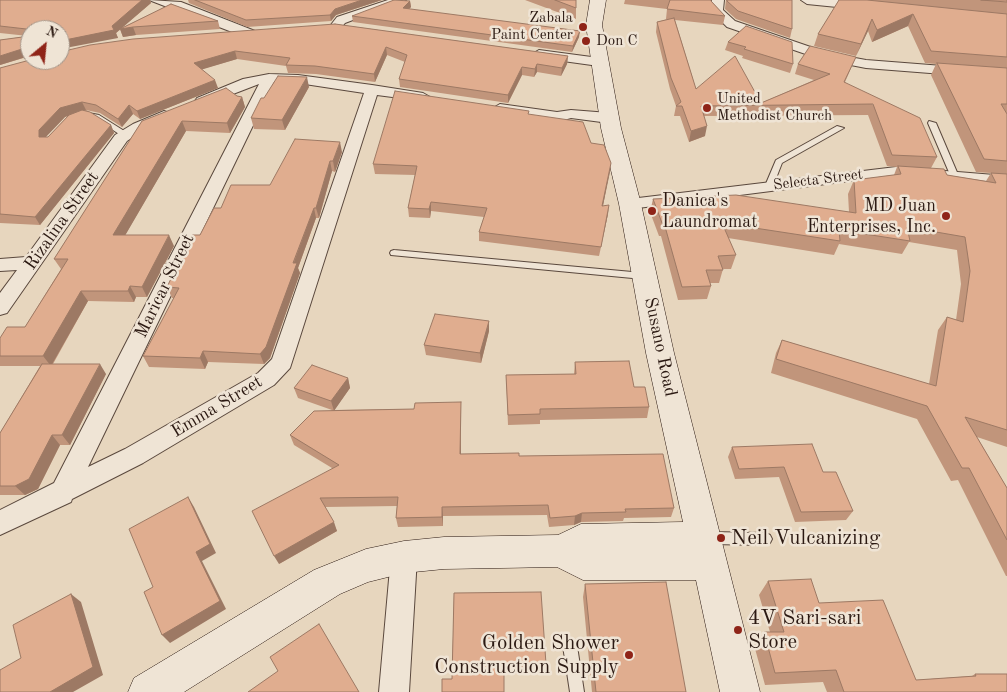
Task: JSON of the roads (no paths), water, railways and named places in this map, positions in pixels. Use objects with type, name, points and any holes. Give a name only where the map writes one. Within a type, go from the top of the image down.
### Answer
[{"type":"main road","name":"Susano Road","points":[[598,0],[594,25],[610,123],[630,204],[644,276],[656,324],[660,353],[740,692]]},
{"type":"main road","points":[[148,692],[327,582],[366,566],[404,557],[444,553],[562,552],[583,563],[708,551]]},
{"type":"street","points":[[155,0],[255,33],[220,36]]},
{"type":"street","points":[[355,29],[331,27],[341,20],[399,0]]},
{"type":"street","points":[[718,0],[717,11],[731,24],[810,52],[866,64],[1007,75]]},
{"type":"street","points":[[807,0],[883,8]]},
{"type":"street","points":[[530,52],[599,62]]},
{"type":"street","points":[[191,105],[248,82],[269,78],[298,79],[440,99]]},
{"type":"street","name":"Maricar Street","points":[[62,494],[269,78]]},
{"type":"street","name":"Emma Street","points":[[0,523],[62,494],[134,456],[266,379],[275,371],[282,362],[372,89]]},
{"type":"street","points":[[489,107],[557,117],[568,123],[610,123]]},
{"type":"street","points":[[125,134],[173,113]]},
{"type":"street","name":"Rizalina Street","points":[[0,308],[125,134]]},
{"type":"street","name":"Selecta Street","points":[[630,204],[873,173],[896,172],[1007,181]]},
{"type":"street","points":[[0,265],[32,263]]},
{"type":"street","points":[[394,692],[404,557]]},
{"type":"lane","points":[[75,116],[86,114],[97,116],[125,134]]},
{"type":"lane","points":[[932,123],[955,177]]},
{"type":"lane","points":[[770,186],[779,162],[840,128]]},
{"type":"lane","points":[[394,253],[644,276]]},
{"type":"lane","points":[[708,551],[766,539]]},
{"type":"lane","points":[[570,646],[577,692]]},
{"type":"place","name":"Zabala Paint Center","points":[[583,27]]},
{"type":"place","name":"Don C","points":[[586,41]]},
{"type":"place","name":"United Methodist Church","points":[[707,108]]},
{"type":"place","name":"Danica's Laundromat","points":[[652,211]]},
{"type":"place","name":"MD Juan Enterprises, Inc.","points":[[946,216]]},
{"type":"place","name":"Neil Vulcanizing","points":[[721,538]]},
{"type":"place","name":"4V Sari-sari Store","points":[[738,630]]},
{"type":"place","name":"Golden Shower Construction Supply","points":[[629,655]]}]
